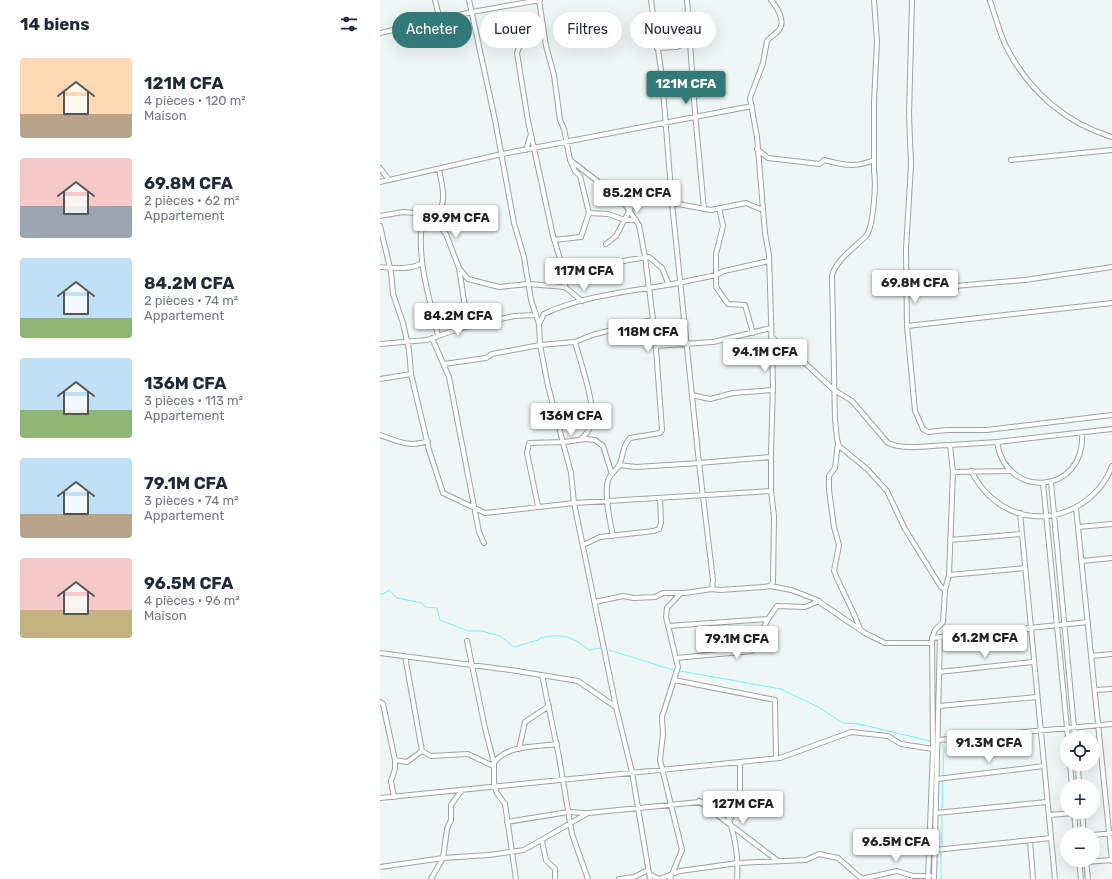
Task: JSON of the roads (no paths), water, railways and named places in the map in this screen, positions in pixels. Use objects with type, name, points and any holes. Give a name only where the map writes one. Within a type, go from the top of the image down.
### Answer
[{"type":"street","points":[[435,0],[438,12]]},
{"type":"street","points":[[469,0],[513,206],[514,223],[525,263],[528,284],[538,324],[540,345],[548,386],[564,442],[573,488],[574,503],[616,707],[632,772],[649,874]]},
{"type":"street","points":[[472,12],[539,0],[540,12]]},
{"type":"street","points":[[651,0],[652,12]]},
{"type":"street","points":[[687,0],[688,12]]},
{"type":"street","points":[[770,586],[773,582],[774,553],[771,492],[773,390],[769,261],[750,98],[764,63],[767,41],[779,31],[781,27],[780,16],[771,0]]},
{"type":"street","points":[[860,630],[852,606],[847,600],[843,588],[834,571],[839,545],[834,527],[829,490],[829,476],[835,468],[838,443],[834,390],[832,276],[834,267],[868,233],[876,182],[874,160],[877,41],[874,0]]},
{"type":"street","points":[[912,0],[908,115],[910,164],[906,282],[907,326],[914,411],[923,429],[928,432],[947,430],[987,430],[1112,415]]},
{"type":"street","points":[[990,1],[1008,51],[1029,82],[1055,109],[1100,134],[1112,137]]},
{"type":"street","points":[[380,33],[392,30]]},
{"type":"street","points":[[545,40],[554,76],[560,120],[567,142],[570,160],[575,171],[580,176],[589,213],[581,238],[554,240]]},
{"type":"street","points":[[518,48],[517,53],[531,134],[554,240],[561,262],[550,285]]},
{"type":"street","points":[[657,48],[662,77],[670,184],[699,463],[704,494],[713,580],[712,588]]},
{"type":"street","points":[[690,48],[695,117],[704,209]]},
{"type":"street","points":[[380,182],[502,154],[752,106]]},
{"type":"street","points":[[526,150],[531,134]]},
{"type":"street","points":[[757,148],[768,158],[820,164],[824,160],[838,164],[861,166],[874,160]]},
{"type":"street","points":[[1010,160],[1112,150]]},
{"type":"street","points":[[570,160],[622,200],[639,225],[645,257],[656,346],[662,430],[658,433],[630,438],[623,447],[619,465],[612,474],[607,485],[613,536]]},
{"type":"street","points":[[380,168],[389,180]]},
{"type":"street","points":[[438,336],[422,263],[421,233],[427,220],[441,208],[443,199],[439,169]]},
{"type":"street","points":[[606,244],[616,236],[630,212],[636,198],[644,190],[651,186],[670,184]]},
{"type":"street","points":[[672,203],[704,209],[746,203],[763,210]]},
{"type":"street","points":[[719,208],[723,226],[716,254],[716,287],[728,304],[745,305],[753,333]]},
{"type":"street","points":[[380,216],[403,212],[415,213],[443,230],[459,268],[468,326]]},
{"type":"street","points":[[589,213],[616,215],[625,220],[636,220]]},
{"type":"street","points":[[380,226],[390,268],[393,294],[403,323],[406,342],[410,354],[411,374],[443,493],[485,513],[574,503],[608,502],[704,494],[771,492]]},
{"type":"street","points":[[565,287],[566,278],[569,274],[645,257],[649,257],[658,263],[668,285]]},
{"type":"street","points":[[538,324],[544,314],[582,301],[681,283],[716,275],[724,271],[769,261]]},
{"type":"street","points":[[380,267],[390,268],[416,266],[422,263]]},
{"type":"street","points":[[906,282],[926,282],[955,286],[1025,280],[1112,267]]},
{"type":"street","points":[[459,268],[468,279],[499,287],[528,284],[565,287],[582,301]]},
{"type":"street","points":[[907,326],[1112,303]]},
{"type":"street","points":[[380,344],[432,338],[468,326],[514,316],[535,315]]},
{"type":"street","points":[[444,364],[486,358],[492,354],[540,345],[575,342],[592,335],[652,320]]},
{"type":"street","points":[[656,346],[687,345],[735,338],[771,328]]},
{"type":"street","points":[[771,336],[782,347],[805,362],[834,390],[852,401],[888,443],[894,445],[917,447],[997,442],[1112,429]]},
{"type":"street","points":[[432,338],[449,377],[479,532],[484,543]]},
{"type":"street","points":[[575,342],[586,381],[592,420],[590,429],[581,440]]},
{"type":"street","points":[[380,379],[411,374]]},
{"type":"street","points":[[692,395],[710,398],[773,390]]},
{"type":"street","points":[[997,442],[998,451],[1009,471],[1024,480],[1043,483],[1050,482],[1069,472],[1076,464],[1082,444],[1082,433]]},
{"type":"street","points":[[380,435],[405,444],[418,444],[428,441]]},
{"type":"street","points":[[538,506],[527,447],[529,443],[595,440],[600,442],[603,446],[612,474]]},
{"type":"street","points":[[838,443],[843,450],[867,469],[887,491],[904,529],[940,588],[945,590]]},
{"type":"street","points":[[928,878],[933,749],[932,641],[935,630],[943,622],[945,590],[949,575],[953,472],[950,445]]},
{"type":"street","points":[[619,465],[636,467],[771,457]]},
{"type":"street","points":[[971,471],[979,485],[989,496],[1001,505],[1030,516],[1046,516],[1055,515],[1076,508],[1093,496],[1102,485],[1112,466]]},
{"type":"street","points":[[953,472],[1009,471]]},
{"type":"street","points":[[1050,482],[1055,515],[1074,731]]},
{"type":"street","points":[[1043,483],[1067,731]]},
{"type":"street","points":[[583,546],[600,537],[654,531],[659,529],[661,523],[660,498]]},
{"type":"street","points":[[1076,508],[1098,725],[1111,833],[1112,860],[1100,860]]},
{"type":"street","points":[[1020,513],[1033,662],[1055,879]]},
{"type":"street","points":[[1078,527],[1112,524]]},
{"type":"street","points":[[950,540],[1022,534]]},
{"type":"street","points":[[1082,561],[1112,558]]},
{"type":"street","points":[[949,575],[1025,568]]},
{"type":"street","points":[[595,602],[623,596],[634,598],[655,597],[663,593],[681,593],[712,588],[744,589],[770,586],[791,590],[819,601],[860,630],[885,643],[932,641],[940,637],[1088,622]]},
{"type":"street","points":[[670,879],[682,850],[669,804],[660,760],[663,734],[662,717],[678,667],[666,616],[667,608],[681,593]]},
{"type":"street","points":[[676,658],[752,651],[768,619],[777,606],[806,607],[819,601]]},
{"type":"street","points":[[668,626],[768,619]]},
{"type":"street","points":[[619,879],[649,874],[659,879],[680,871],[738,863],[806,860],[819,854],[825,854],[838,858],[862,879],[897,871],[913,876],[928,878],[934,877],[940,637]]},
{"type":"street","points":[[468,641],[484,728],[493,765],[494,787],[505,804],[516,879]]},
{"type":"street","points":[[380,653],[578,681],[616,707]]},
{"type":"street","points":[[1091,656],[1112,654]]},
{"type":"street","points":[[405,656],[422,751]]},
{"type":"street","points":[[939,672],[1033,662]]},
{"type":"street","points":[[542,675],[557,744],[572,834],[588,879]]},
{"type":"street","points":[[674,680],[774,700],[776,758]]},
{"type":"street","points":[[1095,690],[1112,689]]},
{"type":"street","points":[[939,706],[1037,697]]},
{"type":"street","points":[[380,702],[383,704],[395,760],[395,769],[391,781],[394,797]]},
{"type":"street","points":[[519,749],[525,722],[549,706]]},
{"type":"street","points":[[938,740],[1112,724]]},
{"type":"street","points":[[380,798],[776,758],[851,732],[888,736],[902,744],[933,749]]},
{"type":"street","points":[[493,765],[500,755],[507,751],[557,744]]},
{"type":"street","points":[[422,751],[431,756],[468,754],[493,765]]},
{"type":"street","points":[[395,760],[407,762],[422,751]]},
{"type":"street","points":[[730,819],[740,798],[740,762]]},
{"type":"street","points":[[937,779],[1044,766]]},
{"type":"street","points":[[431,879],[443,858],[447,829],[451,820],[451,805],[462,790]]},
{"type":"street","points":[[507,822],[568,812],[588,813],[740,798]]},
{"type":"street","points":[[721,800],[732,827],[738,863],[737,879]]},
{"type":"street","points":[[699,802],[778,861]]},
{"type":"street","points":[[936,813],[1047,802]]},
{"type":"street","points":[[380,867],[443,858],[511,852],[528,848],[588,813]]},
{"type":"street","points":[[1048,815],[1060,814]]},
{"type":"street","points":[[1100,834],[1111,833]]},
{"type":"street","points":[[935,850],[1051,838]]},
{"type":"street","points":[[1030,840],[1033,879]]},
{"type":"street","points":[[542,841],[546,860],[555,869],[554,879]]},
{"type":"street","points":[[1080,867],[1081,879]]},
{"type":"street","points":[[1087,867],[1088,879]]},
{"type":"street","points":[[584,868],[584,879]]},
{"type":"waterway","points":[[380,594],[383,594],[389,590],[397,598],[422,603],[425,607],[437,608],[440,620],[468,631],[482,631],[500,636],[514,647],[538,640],[540,638],[560,636],[572,639],[589,650],[600,648]]},
{"type":"waterway","points":[[609,650],[673,670]]},
{"type":"waterway","points":[[680,671],[781,689],[818,707],[843,723],[859,724],[930,741]]},
{"type":"waterway","points":[[942,744],[944,747],[943,775]]},
{"type":"waterway","points":[[942,809],[943,781]]},
{"type":"waterway","points":[[942,816],[942,845]]},
{"type":"waterway","points":[[941,852],[941,879]]}]
